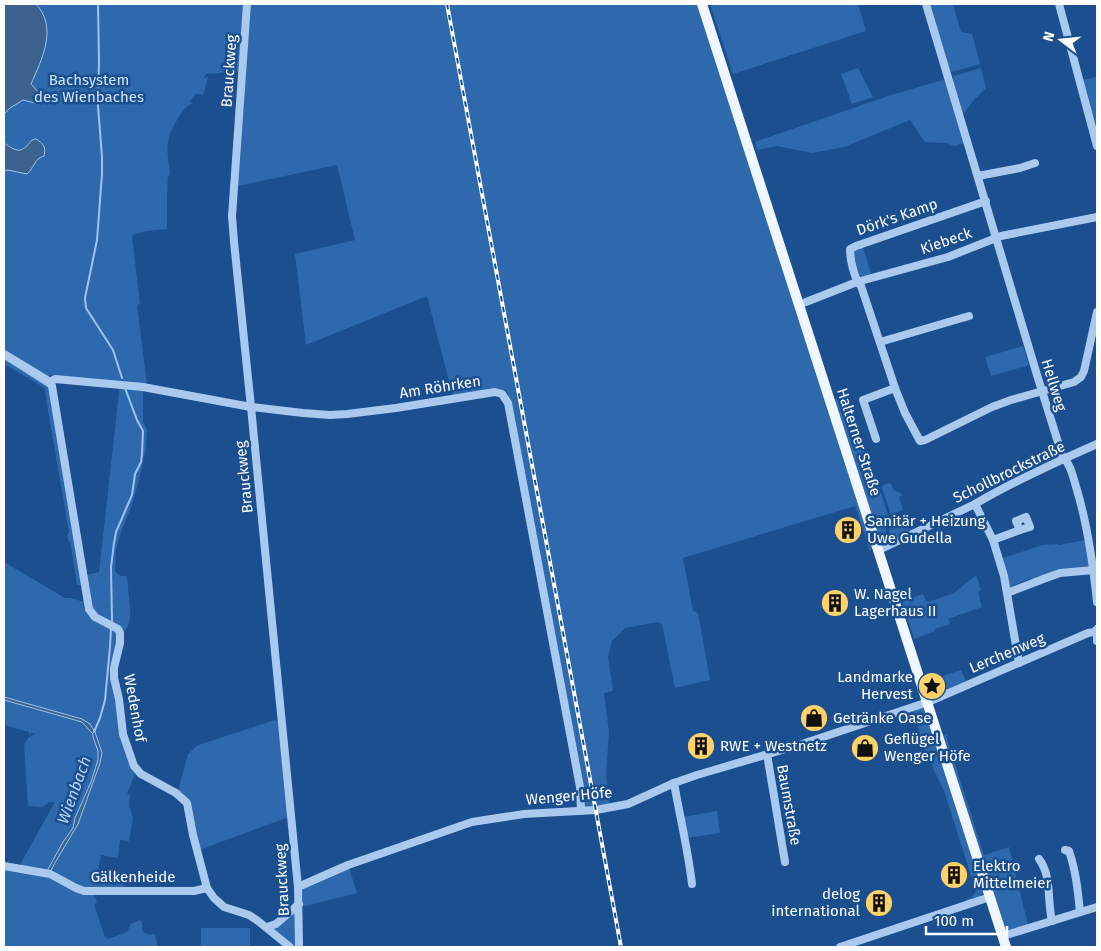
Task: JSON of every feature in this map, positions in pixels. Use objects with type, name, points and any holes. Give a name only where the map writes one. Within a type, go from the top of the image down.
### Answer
[{"type":"main road","name":"Halterner Straße","points":[[702,4],[1006,947]]},
{"type":"street","name":"Brauckweg","points":[[247,4],[232,216],[298,887],[299,947]]},
{"type":"street","name":"Hellweg","points":[[926,4],[1042,391],[1062,455],[1068,462],[1085,516],[1097,602]]},
{"type":"street","points":[[1059,4],[1097,146]]},
{"type":"street","points":[[978,176],[1020,168],[1035,163]]},
{"type":"street","name":"Dörk's Kamp","points":[[857,282],[850,249],[986,201]]},
{"type":"street","name":"Kiebeck","points":[[806,302],[857,282],[948,257],[996,238],[1097,217]]},
{"type":"street","points":[[857,282],[861,286],[895,388],[905,413],[920,441],[926,440],[992,407],[1074,382],[1081,377],[1097,312]]},
{"type":"street","points":[[880,342],[969,316]]},
{"type":"street","points":[[4,354],[50,382]]},
{"type":"street","name":"Am Röhrken","points":[[50,382],[55,379],[143,387],[251,407],[308,414],[339,415],[495,392],[502,394],[508,402],[514,430],[580,787],[581,811]]},
{"type":"street","name":"Wedenhof","points":[[50,382],[53,390],[89,609],[95,617],[118,629],[120,633],[114,673],[119,699],[122,734],[133,764],[142,775],[176,793],[186,803],[207,888],[214,898],[224,907],[250,916],[290,947]]},
{"type":"street","points":[[876,439],[864,400],[895,388]]},
{"type":"street","name":"Schollbrockstraße","points":[[879,550],[1097,444]]},
{"type":"street","points":[[975,504],[993,540],[1004,576],[1020,663]]},
{"type":"street","points":[[993,540],[1020,530]]},
{"type":"street","points":[[1007,593],[1060,573],[1094,570]]},
{"type":"street","name":"Lerchenweg","points":[[928,702],[1094,632],[1097,629]]},
{"type":"street","points":[[1097,635],[1097,641]]},
{"type":"street","name":"Wenger Höfe","points":[[298,887],[348,865],[472,822],[524,814],[603,809],[628,804],[674,783],[697,775],[801,744],[928,702]]},
{"type":"street","name":"Baumstraße","points":[[767,754],[785,862]]},
{"type":"street","points":[[674,783],[692,884]]},
{"type":"street","points":[[1065,850],[1069,851],[1071,857],[1080,912]]},
{"type":"street","points":[[1039,859],[1044,866],[1048,884],[1052,921]]},
{"type":"street","name":"Gälkenheide","points":[[4,866],[52,874],[76,888],[89,891],[194,891],[207,888]]},
{"type":"street","points":[[840,947],[990,897]]},
{"type":"street","points":[[266,927],[276,924],[299,904]]},
{"type":"street","points":[[1003,936],[1097,907]]},
{"type":"green space","name":"Bachsystem des Wienbaches","points":[[4,4],[245,4],[238,72],[206,74],[204,78],[208,77],[203,96],[196,94],[190,101],[193,103],[183,111],[171,132],[168,145],[170,175],[168,176],[167,229],[146,231],[132,235],[140,304],[137,305],[147,385],[143,389],[143,421],[147,430],[146,448],[138,484],[116,549],[115,571],[120,576],[127,576],[130,619],[128,626],[122,634],[111,667],[132,771],[135,774],[127,794],[130,795],[129,806],[133,818],[129,841],[120,840],[118,858],[101,855],[98,871],[128,876],[124,887],[94,893],[97,902],[94,905],[105,937],[108,939],[127,932],[131,924],[140,920],[144,933],[155,934],[158,947],[4,947],[4,869],[19,871],[21,863],[55,802],[50,802],[42,807],[28,806],[24,745],[28,738],[35,734],[31,733],[29,735],[29,732],[4,725],[4,562],[65,598],[84,602],[81,585],[77,585],[71,546],[67,536],[69,532],[45,388],[4,364],[4,355],[49,384],[86,604],[84,603],[83,608],[85,609],[90,608],[86,575],[99,572],[120,383],[51,375],[46,377],[4,352]]},
{"type":"green space","points":[[251,4],[698,4],[872,547],[870,552],[855,506],[683,558],[693,611],[698,613],[710,680],[675,688],[662,624],[658,622],[625,628],[612,641],[608,657],[613,691],[604,693],[609,732],[606,775],[610,806],[584,809],[516,430],[507,391],[500,389],[453,397],[427,296],[306,345],[295,254],[355,240],[337,165],[238,186]]},
{"type":"green space","points":[[710,4],[858,4],[866,31],[733,74]]},
{"type":"green space","points":[[930,4],[953,4],[961,32],[972,34],[980,64],[952,72],[949,70]]},
{"type":"green space","points":[[858,68],[873,97],[852,104],[841,74]]},
{"type":"green space","points":[[981,68],[986,88],[963,114],[952,79],[954,76]]},
{"type":"green space","points":[[1097,77],[1097,136],[1082,80]]},
{"type":"green space","points":[[943,80],[946,81],[964,143],[955,146],[945,143],[925,142],[910,120],[844,147],[812,153],[777,146],[757,150],[755,142],[891,95]]},
{"type":"green space","points":[[861,247],[863,248],[871,273],[862,277],[858,274],[853,252]]},
{"type":"green space","points":[[1023,346],[1029,365],[991,376],[985,357]]},
{"type":"green space","points":[[837,398],[840,406],[849,404],[867,459],[870,459],[889,518],[883,543],[878,533],[835,400]]},
{"type":"green space","points":[[889,483],[894,490],[903,495],[899,497],[903,510],[892,514],[897,528],[908,525],[914,528],[887,541],[892,518],[882,488],[883,485]]},
{"type":"green space","points":[[1085,540],[1089,567],[1032,580],[1031,578],[1010,587],[1003,558],[1042,545],[1059,545]]},
{"type":"green space","points":[[976,575],[981,590],[978,592],[982,607],[948,619],[950,624],[914,639],[902,601],[923,594],[926,601],[929,602],[954,593]]},
{"type":"green space","points":[[961,670],[966,681],[935,695],[930,680]]},
{"type":"green space","points":[[923,707],[983,892],[978,898],[967,902],[965,900],[972,897],[976,891],[944,791],[926,753],[913,712],[908,713]]},
{"type":"green space","points":[[275,720],[280,724],[289,817],[199,850],[191,806],[187,798],[178,791],[188,754],[198,745]]},
{"type":"green space","points":[[947,734],[946,736],[984,855],[1009,847],[1028,925],[1006,930],[944,738]]},
{"type":"green space","points":[[717,811],[720,833],[687,838],[683,817]]},
{"type":"green space","points":[[349,868],[357,893],[301,907],[301,889]]},
{"type":"green space","points":[[296,908],[297,947],[294,947],[269,929]]},
{"type":"green space","points":[[201,928],[250,928],[250,946],[201,946]]},
{"type":"shaded area","points":[[4,4],[36,4],[43,13],[47,33],[40,64],[31,84],[40,94],[39,104],[23,100],[4,114]]},
{"type":"shaded area","points":[[36,139],[44,146],[44,156],[36,161],[27,174],[8,170],[4,171],[4,143],[19,150],[25,148],[32,140]]},
{"type":"shaded area","points":[[4,697],[82,719],[90,724],[95,732],[102,753],[78,824],[50,872],[47,871],[73,828],[75,818],[91,782],[98,760],[98,751],[93,734],[82,722],[4,700]]},
{"type":"waterway","points":[[98,4],[98,106],[102,174],[97,240],[85,298],[86,308],[113,350],[122,378]]},
{"type":"waterway","points":[[4,358],[48,386]]},
{"type":"waterway","points":[[112,621],[111,567],[114,543],[116,532],[132,495],[135,474],[141,462],[142,454],[143,431],[125,388]]},
{"type":"waterway","points":[[94,732],[105,700],[111,629]]},
{"type":"railway","points":[[447,4],[621,947]]},
{"type":"place","name":"Sanitär + Heizung Uwe Gudella","points":[[848,530]]},
{"type":"place","name":"W. Nagel Lagerhaus II","points":[[835,603]]},
{"type":"place","name":"Landmarke Hervest","points":[[932,686]]},
{"type":"place","name":"Getränke Oase","points":[[814,718]]},
{"type":"place","name":"RWE + Westnetz","points":[[701,746]]},
{"type":"place","name":"Geflügel Wenger Höfe","points":[[865,748]]},
{"type":"place","name":"Elektro Mittelmeier","points":[[954,875]]},
{"type":"place","name":"delog international","points":[[879,903]]},
{"type":"water label","name":"Wienbach","points":[[74,790]]}]
